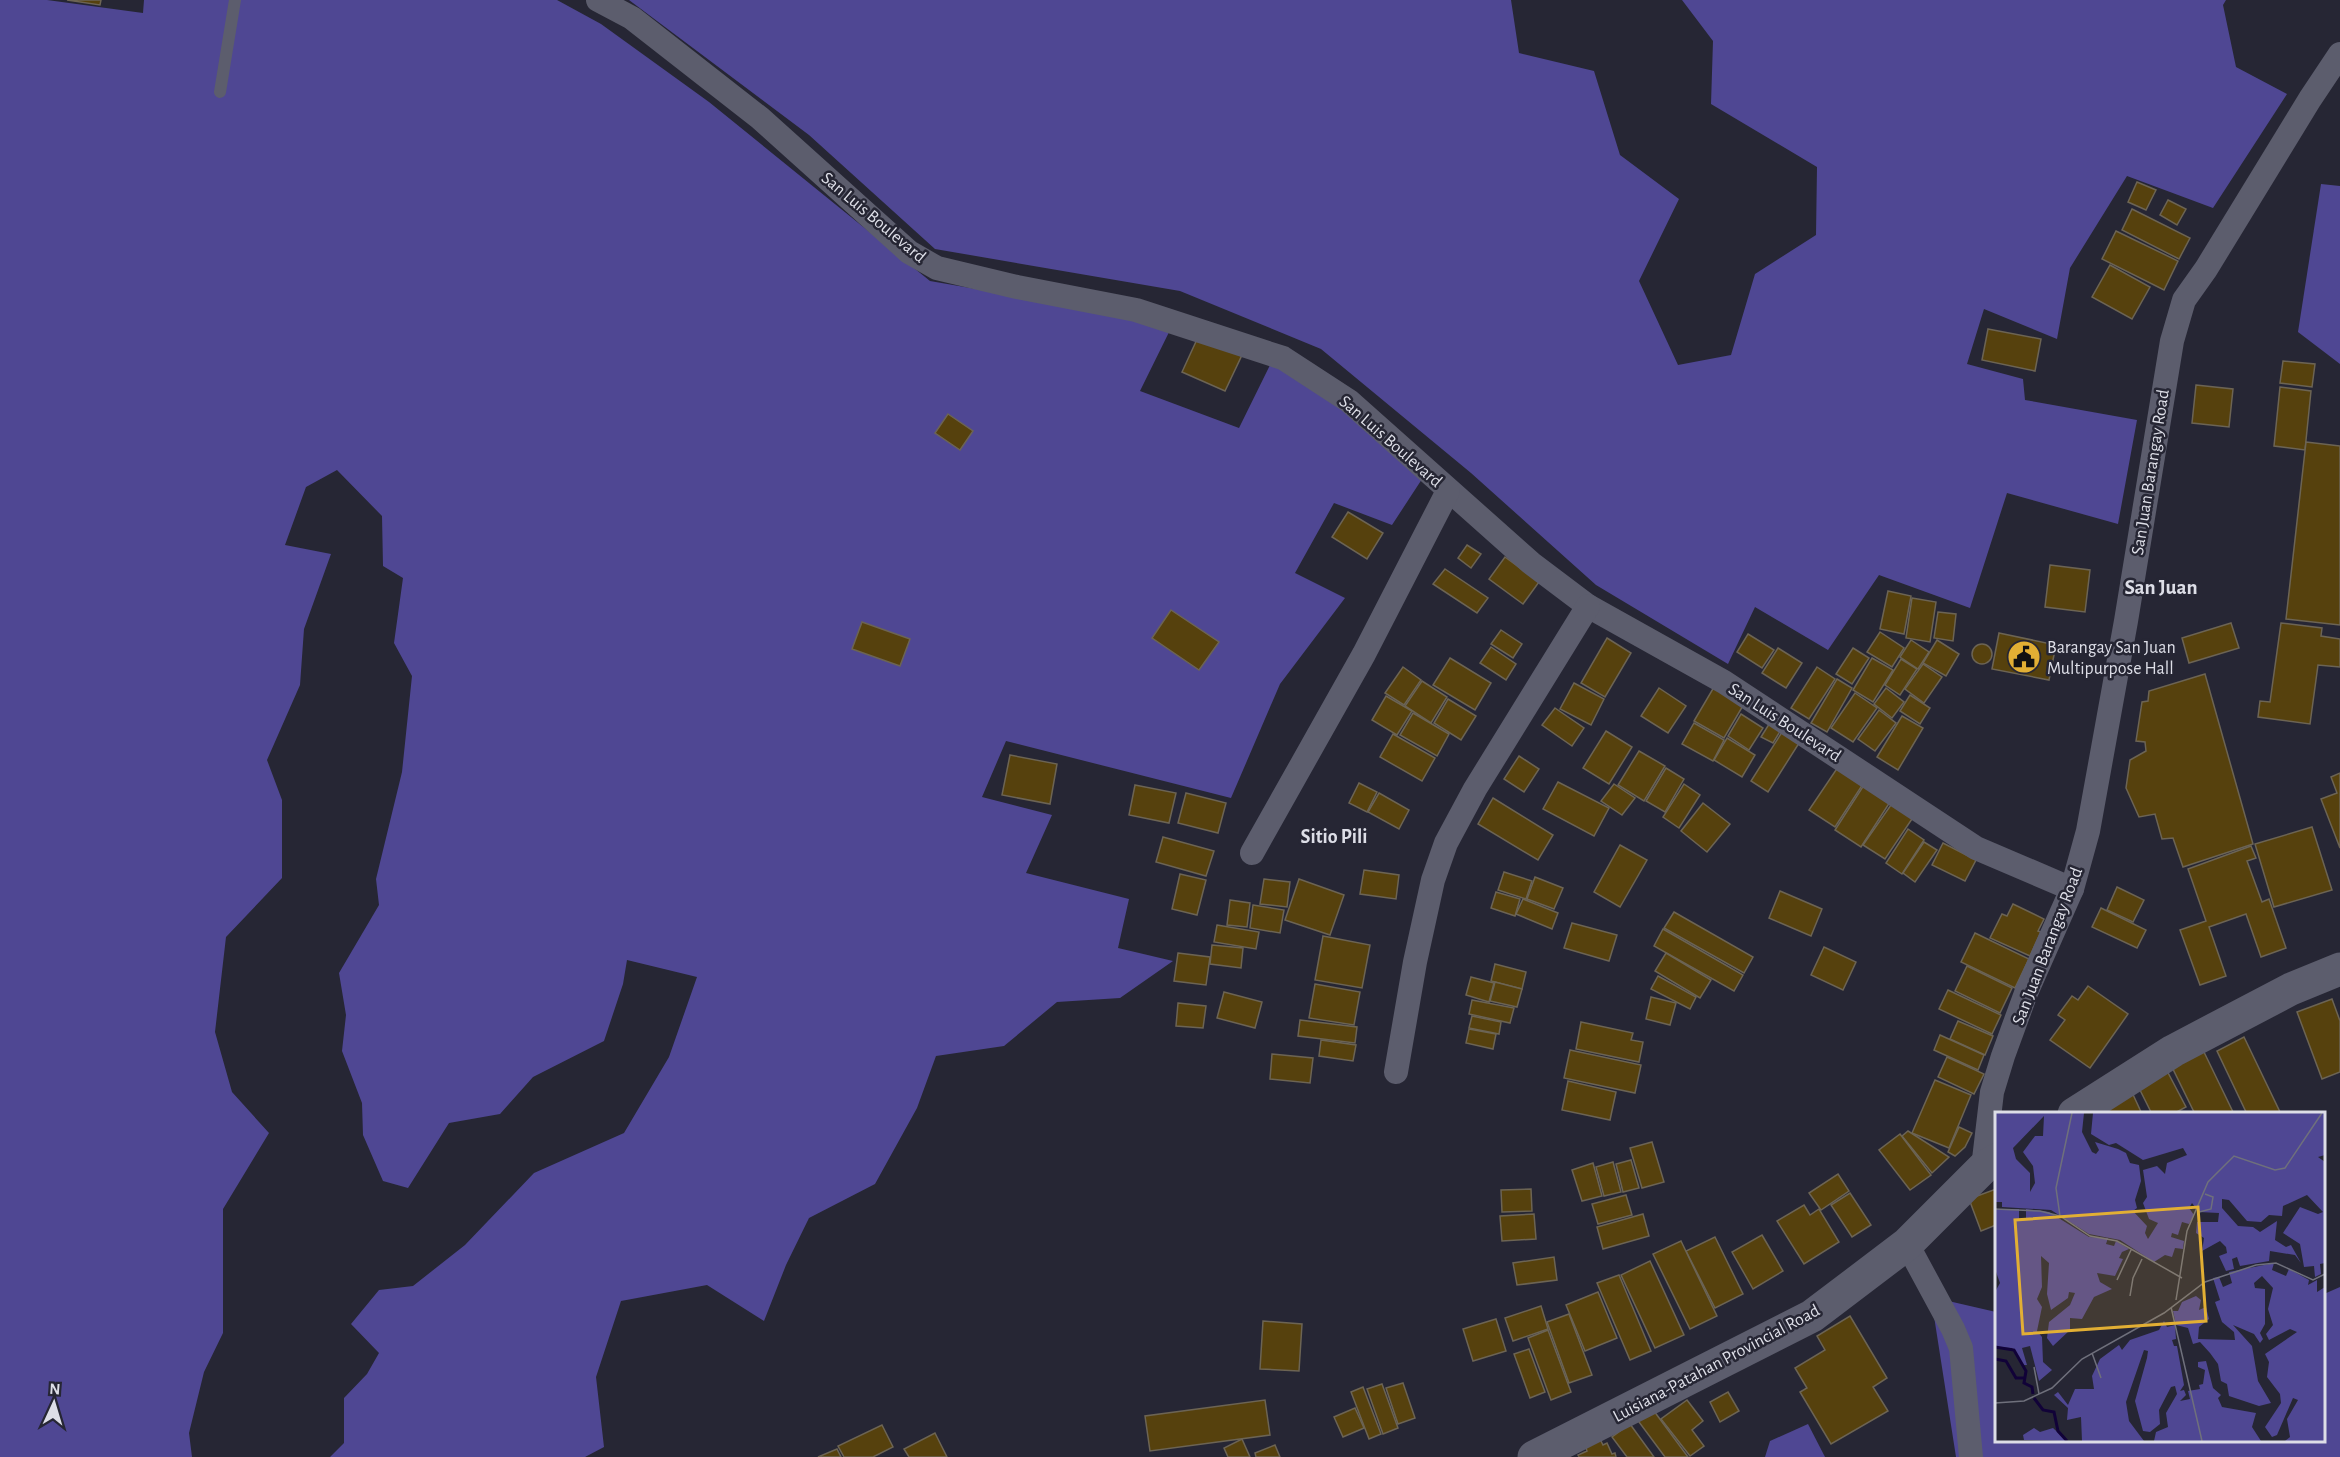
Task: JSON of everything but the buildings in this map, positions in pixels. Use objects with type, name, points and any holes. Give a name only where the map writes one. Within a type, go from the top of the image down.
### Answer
[{"type":"street","name":"San Luis Boulevard","points":[[598,0],[632,18],[760,118],[909,252],[937,268],[1017,287],[1136,310],[1282,358],[1349,401],[1531,563],[1588,606],[1724,682],[1976,848],[2073,889]]},
{"type":"street","name":"San Juan Barangay Road","points":[[1990,1164],[1992,1092],[2026,993],[2073,889],[2088,831],[2126,621],[2172,341],[2184,300],[2206,270],[2310,99],[2339,57]]},
{"type":"street","points":[[1252,854],[1364,654],[1448,491]]},
{"type":"street","points":[[1396,1072],[1417,952],[1433,880],[1446,843],[1475,789],[1588,606]]},
{"type":"street","points":[[2076,1112],[2173,1051],[2291,989],[2340,969]]},
{"type":"street","name":"Luisiana-Patahan Provincial Road","points":[[1534,1457],[1812,1316],[1907,1244],[1990,1164]]},
{"type":"street","points":[[1907,1244],[1961,1348],[1971,1457]]},
{"type":"lane","points":[[220,92],[235,0]]},
{"type":"shaded area","points":[[0,0],[47,0],[143,13],[144,0],[557,0],[601,24],[709,102],[930,281],[1069,305],[1175,320],[1140,391],[1239,428],[1272,361],[1341,402],[1424,476],[1392,525],[1334,503],[1295,573],[1345,598],[1280,684],[1231,798],[1006,741],[982,797],[1052,815],[1026,873],[1129,899],[1118,948],[1173,961],[1120,998],[1057,1002],[1004,1046],[936,1056],[917,1108],[875,1184],[809,1218],[786,1265],[764,1321],[707,1285],[621,1301],[596,1377],[604,1447],[585,1457],[330,1457],[344,1443],[344,1398],[367,1374],[379,1353],[351,1324],[379,1290],[413,1286],[465,1245],[534,1173],[624,1133],[669,1057],[697,977],[627,960],[623,984],[604,1041],[533,1077],[500,1114],[449,1123],[408,1188],[383,1181],[363,1135],[362,1103],[342,1051],[346,1015],[339,973],[379,905],[376,879],[402,772],[412,676],[394,643],[403,578],[383,566],[382,516],[337,470],[306,487],[285,545],[331,554],[304,629],[300,685],[267,760],[282,800],[282,878],[226,937],[215,1032],[232,1092],[269,1133],[223,1209],[223,1333],[204,1372],[189,1433],[192,1457],[0,1457]]},
{"type":"shaded area","points":[[629,0],[1511,0],[1519,53],[1594,71],[1620,155],[1679,199],[1639,281],[1678,365],[1731,355],[1755,274],[1816,235],[1817,167],[1711,104],[1713,41],[1682,0],[2226,0],[2223,5],[2236,67],[2287,94],[2213,208],[2127,176],[2070,268],[2057,339],[1984,309],[1967,364],[2023,379],[2025,400],[2137,420],[2118,524],[2007,493],[1970,608],[1879,575],[1828,650],[1755,607],[1728,664],[1596,585],[1471,473],[1321,349],[1180,291],[935,249],[809,135]]},
{"type":"shaded area","points":[[2321,184],[2340,186],[2340,364],[2298,332]]},
{"type":"shaded area","points":[[2340,1287],[2340,1457],[1956,1457],[1931,1297],[1995,1312],[1995,1442],[2325,1442],[2325,1294]]},
{"type":"shaded area","points":[[1808,1424],[1825,1457],[1765,1457],[1770,1441]]},
{"type":"place","name":"Barangay San Juan Multipurpose Hall","points":[[2024,657]]},
{"type":"district","name":"San Juan","points":[[2161,587]]},
{"type":"district","name":"Sitio Pili","points":[[1334,836]]}]
